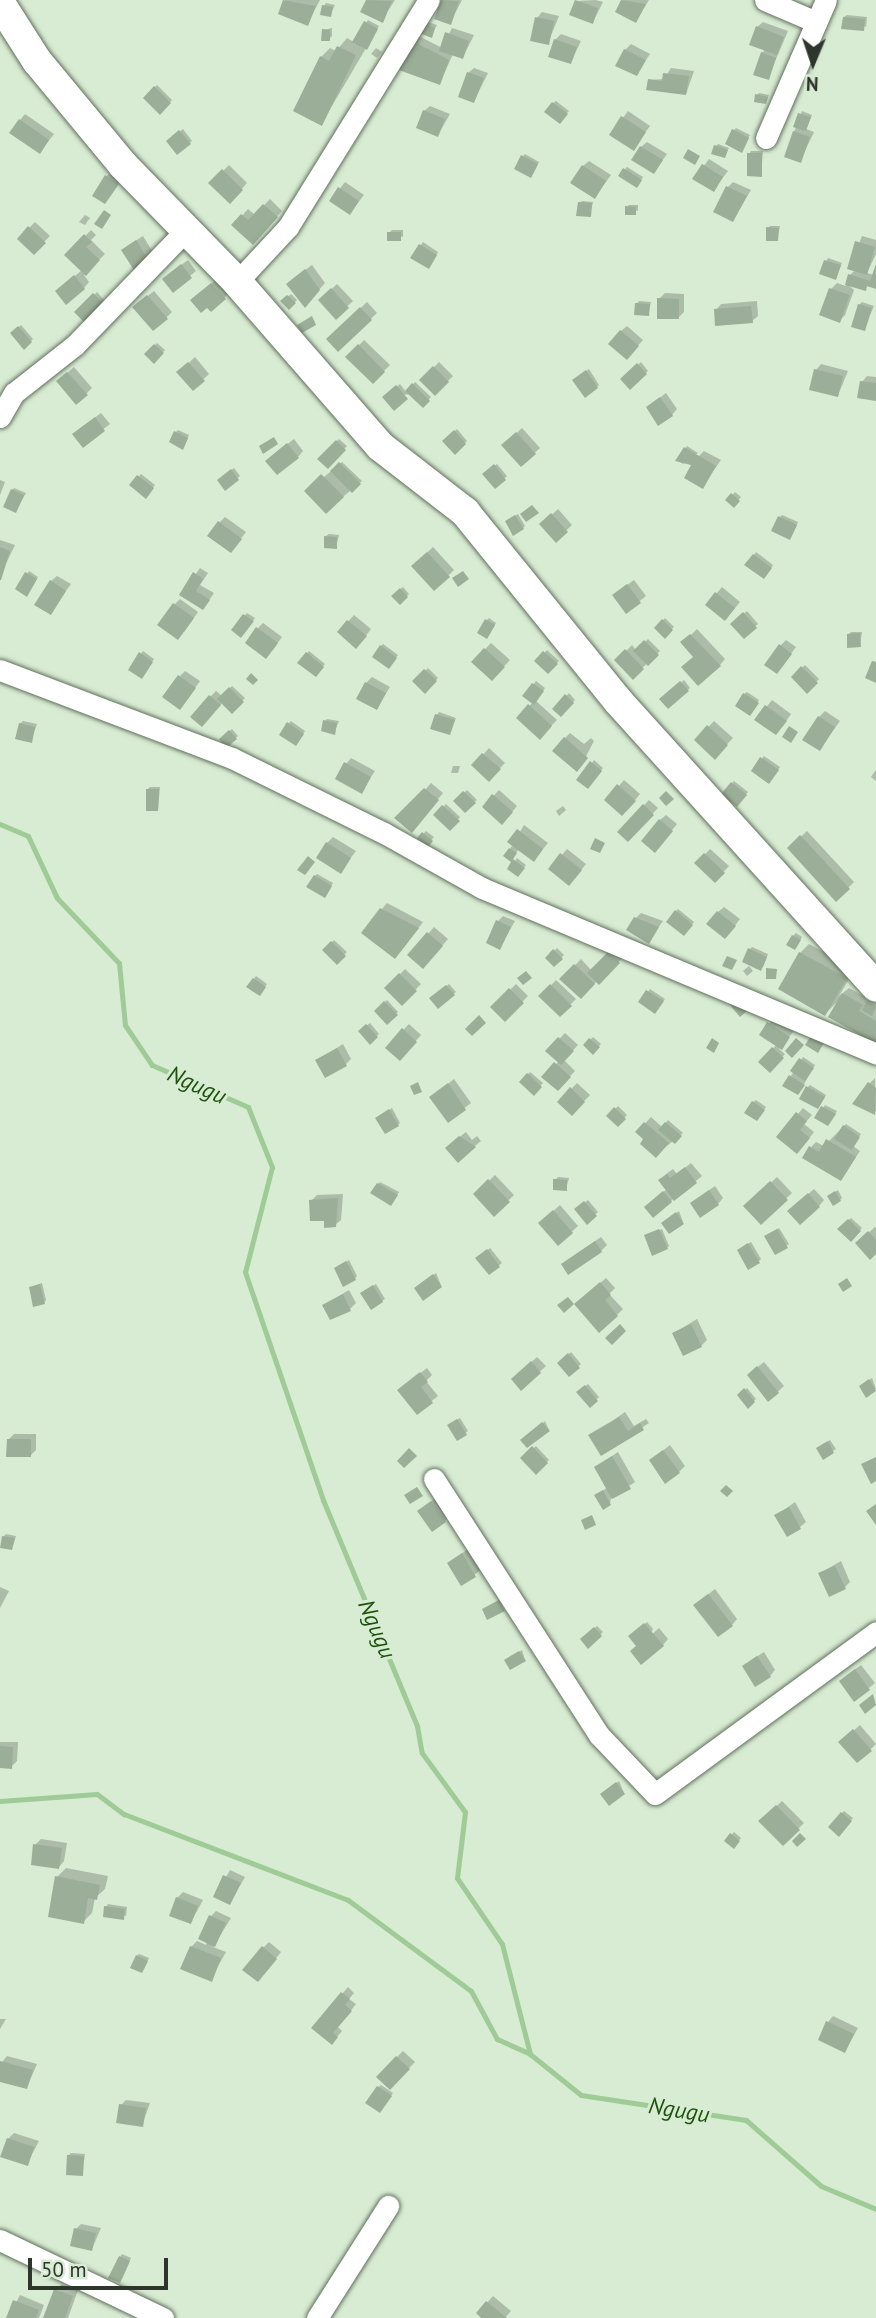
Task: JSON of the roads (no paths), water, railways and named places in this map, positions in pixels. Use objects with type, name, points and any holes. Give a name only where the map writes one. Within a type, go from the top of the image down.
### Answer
[{"type":"main road","points":[[0,3],[37,61],[123,165],[237,282],[380,446],[465,512],[618,701],[876,986]]},
{"type":"street","points":[[237,282],[288,227],[429,0]]},
{"type":"street","points":[[765,0],[816,22]]},
{"type":"street","points":[[766,138],[826,0]]},
{"type":"street","points":[[0,417],[14,393],[75,345],[186,230]]},
{"type":"street","points":[[0,670],[232,758],[384,833],[482,888],[876,1054]]},
{"type":"street","points":[[434,1479],[599,1735],[654,1794],[876,1632]]},
{"type":"street","points":[[317,2318],[388,2206]]},
{"type":"street","points":[[0,2240],[163,2318]]},
{"type":"waterway","name":"Ngugu","points":[[0,824],[28,836],[57,898],[119,963],[125,1025],[152,1065],[248,1107],[272,1167],[245,1272],[323,1500],[417,1726],[422,1753],[465,1812],[457,1878],[502,1944],[530,2054],[581,2095],[746,2120],[821,2186],[876,2209]]},
{"type":"waterway","points":[[0,1801],[97,1794],[124,1814],[348,1900],[471,1991],[497,2039],[530,2054]]}]
